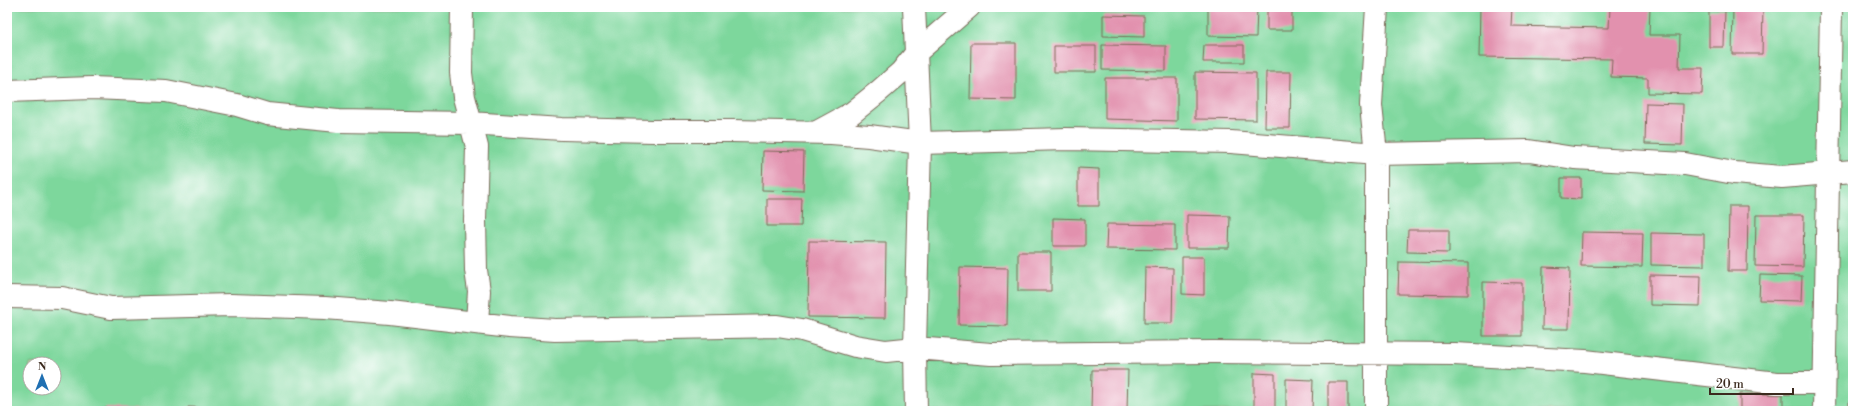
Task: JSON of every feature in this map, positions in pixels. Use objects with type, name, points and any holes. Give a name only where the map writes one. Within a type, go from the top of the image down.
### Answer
[{"type":"street","points":[[462,7],[461,73],[470,123],[477,148],[475,220],[476,270],[479,291],[477,323]]},
{"type":"street","points":[[914,7],[920,143],[915,348],[916,411]]},
{"type":"street","points":[[817,132],[852,113],[878,92],[901,72],[917,52],[969,7]]},
{"type":"street","points":[[1376,411],[1376,154],[1371,105],[1377,7]]},
{"type":"street","points":[[1824,411],[1831,7]]},
{"type":"street","points":[[7,91],[92,88],[166,91],[237,105],[267,114],[338,121],[470,123],[562,129],[817,132],[869,136],[920,143],[994,140],[1147,140],[1231,142],[1376,154],[1529,151],[1574,158],[1685,164],[1734,173],[1782,177],[1853,171]]},
{"type":"street","points":[[7,298],[62,298],[111,308],[231,305],[325,308],[390,313],[555,330],[777,326],[802,330],[855,346],[886,351],[915,348],[991,354],[1205,352],[1527,356],[1777,382],[1824,383]]},
{"type":"green space","points":[[7,7],[1853,7],[1853,411],[7,411]]},
{"type":"building","points":[[1208,7],[1257,7],[1256,37],[1208,36]]},
{"type":"building","points":[[1267,7],[1292,7],[1292,30],[1267,30]]},
{"type":"building","points":[[1480,7],[1512,7],[1511,26],[1609,28],[1610,7],[1650,7],[1649,35],[1680,35],[1679,68],[1703,68],[1702,94],[1648,93],[1648,78],[1611,77],[1612,59],[1479,57]]},
{"type":"building","points":[[1733,8],[1763,8],[1762,54],[1732,54]]},
{"type":"building","points":[[1709,10],[1725,10],[1724,47],[1709,47]]},
{"type":"building","points":[[1103,15],[1144,16],[1144,37],[1103,36]]},
{"type":"building","points":[[971,43],[1016,43],[1016,100],[970,99]]},
{"type":"building","points":[[1102,45],[1166,46],[1166,71],[1102,70]]},
{"type":"building","points":[[1204,45],[1244,45],[1244,62],[1203,62]]},
{"type":"building","points":[[1054,46],[1096,46],[1096,72],[1054,72]]},
{"type":"building","points":[[1195,72],[1256,73],[1256,120],[1195,119]]},
{"type":"building","points":[[1266,72],[1291,72],[1290,128],[1265,128]]},
{"type":"building","points":[[1105,78],[1177,78],[1177,121],[1105,119]]},
{"type":"building","points":[[1646,103],[1683,104],[1682,145],[1645,144]]},
{"type":"building","points":[[763,151],[804,152],[803,191],[762,190]]},
{"type":"building","points":[[1078,168],[1099,169],[1099,206],[1078,206]]},
{"type":"building","points":[[1561,178],[1581,178],[1581,199],[1561,198]]},
{"type":"building","points":[[767,199],[802,199],[801,226],[767,226]]},
{"type":"building","points":[[1729,206],[1748,206],[1747,271],[1728,271]]},
{"type":"building","points":[[1187,215],[1230,216],[1229,248],[1187,248]]},
{"type":"building","points":[[1756,215],[1804,215],[1803,267],[1755,266]]},
{"type":"building","points":[[1053,218],[1085,219],[1085,246],[1053,246]]},
{"type":"building","points":[[1107,224],[1175,225],[1175,250],[1106,249]]},
{"type":"building","points":[[1408,230],[1449,230],[1449,253],[1407,252]]},
{"type":"building","points":[[1582,232],[1643,233],[1642,267],[1581,266]]},
{"type":"building","points":[[1651,233],[1704,234],[1704,266],[1651,265]]},
{"type":"building","points":[[809,241],[886,242],[885,318],[808,317]]},
{"type":"building","points":[[1018,252],[1051,252],[1051,291],[1018,291]]},
{"type":"building","points":[[1182,257],[1204,257],[1204,295],[1182,294]]},
{"type":"building","points":[[1399,262],[1468,263],[1468,295],[1398,294]]},
{"type":"building","points":[[960,267],[1008,268],[1007,326],[959,325]]},
{"type":"building","points":[[1145,267],[1173,268],[1172,323],[1144,323]]},
{"type":"building","points":[[1543,267],[1570,268],[1569,329],[1542,329]]},
{"type":"building","points":[[1650,275],[1701,276],[1700,306],[1650,305]]},
{"type":"building","points":[[1760,275],[1802,276],[1801,301],[1759,300]]},
{"type":"building","points":[[1483,282],[1522,283],[1522,336],[1483,336]]},
{"type":"building","points":[[1092,370],[1128,370],[1127,411],[1091,411]]},
{"type":"building","points":[[1254,373],[1275,374],[1275,411],[1254,411]]},
{"type":"building","points":[[1286,379],[1313,380],[1312,411],[1286,411]]},
{"type":"building","points":[[1328,382],[1348,382],[1348,411],[1328,411]]},
{"type":"building","points":[[1740,394],[1783,394],[1783,411],[1740,411]]},
{"type":"building","points":[[1849,402],[1853,402],[1853,411],[1849,411]]},
{"type":"building","points":[[188,407],[239,409],[239,411],[188,411]]},
{"type":"building","points":[[105,408],[169,410],[169,411],[105,411]]}]
